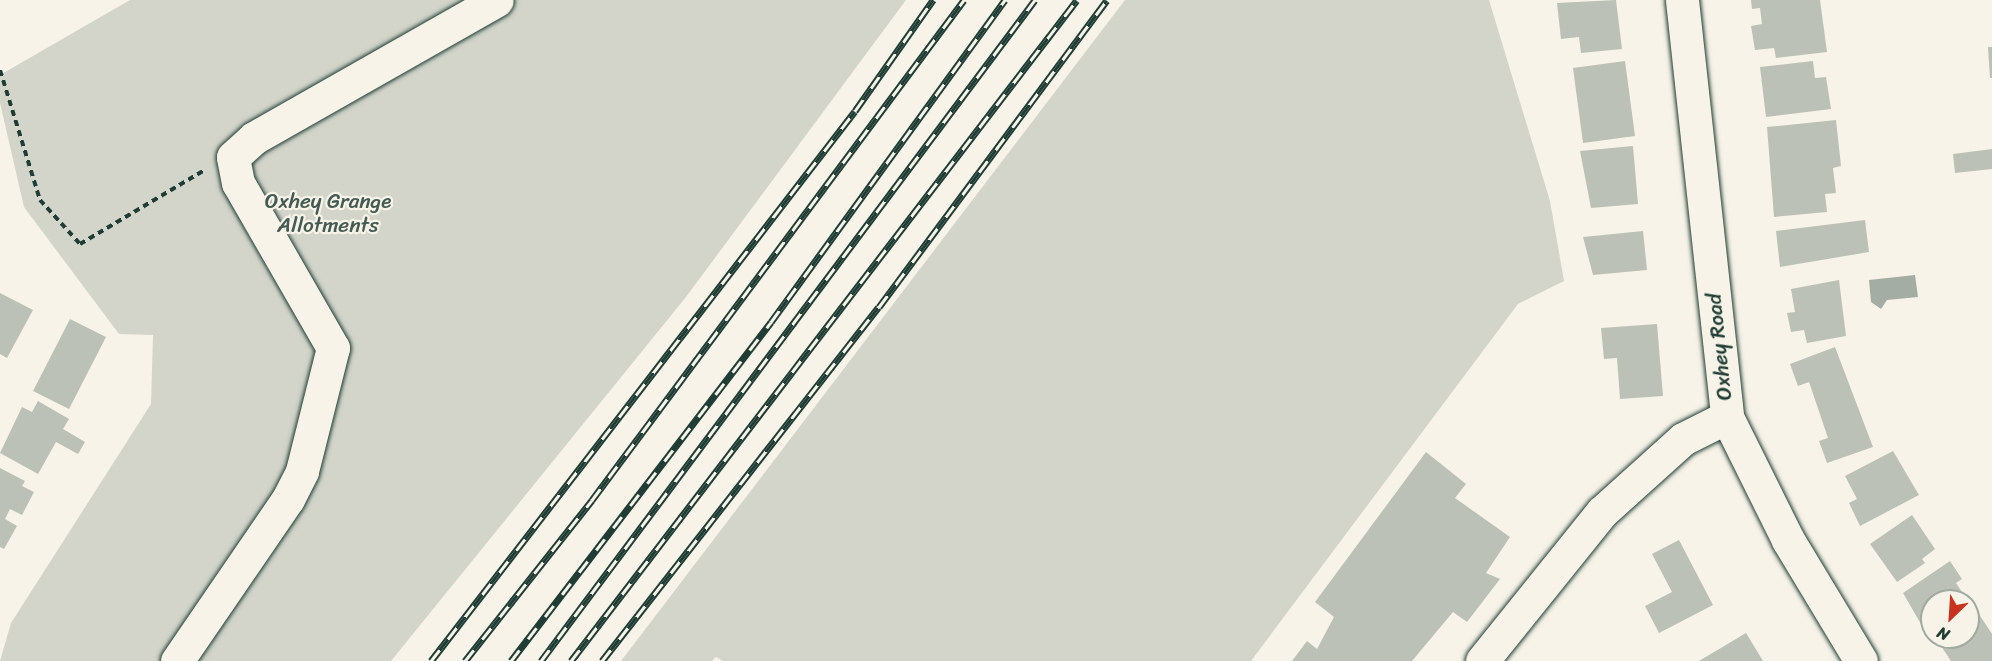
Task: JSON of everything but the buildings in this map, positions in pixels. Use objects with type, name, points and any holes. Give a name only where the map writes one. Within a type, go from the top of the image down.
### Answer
[{"type":"street","points":[[177,661],[288,500],[302,471],[333,348],[238,183],[233,157],[254,138],[497,0]]},
{"type":"street","name":"Oxhey Road","points":[[1683,0],[1727,417],[1788,540],[1861,661]]},
{"type":"street","points":[[1482,661],[1602,512],[1683,439],[1727,417]]},
{"type":"path","points":[[0,70],[40,200],[80,243],[213,165],[233,157]]},
{"type":"green space","name":"Oxhey Grange Allotments","points":[[130,0],[906,0],[686,297],[391,661],[0,661],[11,623],[151,404],[153,335],[119,334],[24,207],[0,103],[0,75]]},
{"type":"green space","points":[[1125,0],[1489,0],[1550,201],[1564,281],[1518,304],[1251,661],[723,661],[716,657],[712,661],[621,661]]},
{"type":"shaded area","points":[[1915,275],[1918,297],[1887,300],[1881,309],[1871,302],[1869,280]]},
{"type":"railway","points":[[431,661],[855,111],[933,0]]},
{"type":"railway","points":[[465,661],[592,500],[964,0]]},
{"type":"railway","points":[[511,661],[771,322],[1005,0]]},
{"type":"railway","points":[[541,661],[1035,0]]},
{"type":"railway","points":[[571,661],[1077,0]]},
{"type":"railway","points":[[602,661],[879,307],[1107,0]]}]
